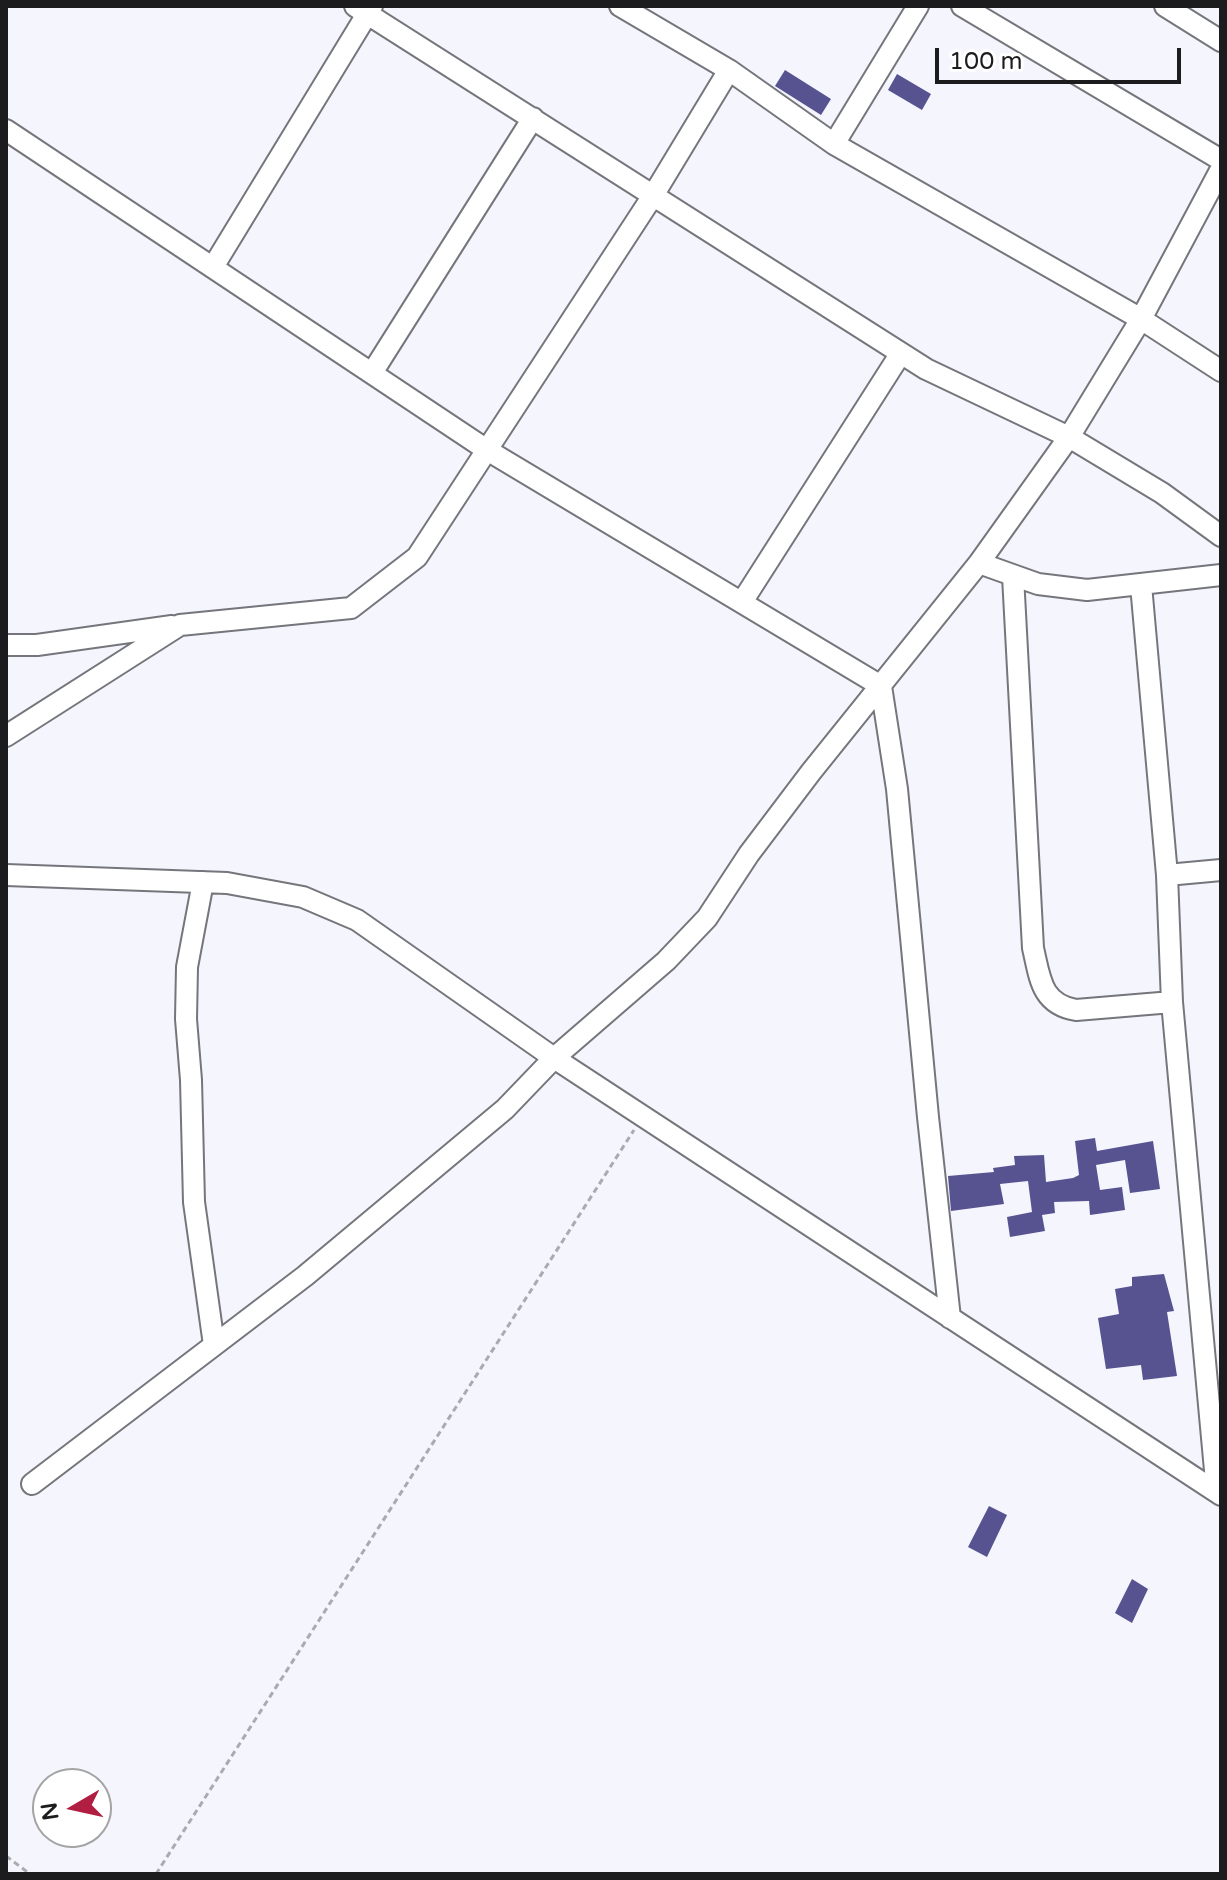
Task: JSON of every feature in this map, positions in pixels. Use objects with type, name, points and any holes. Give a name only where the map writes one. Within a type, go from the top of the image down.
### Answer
[{"type":"street","points":[[620,6],[729,70],[834,144],[1141,319],[1221,371]]},
{"type":"street","points":[[834,144],[918,6]]},
{"type":"street","points":[[962,6],[1221,160]]},
{"type":"street","points":[[1165,6],[1221,41]]},
{"type":"street","points":[[213,267],[365,9],[926,369],[1069,437],[1162,493],[1221,536]]},
{"type":"street","points":[[6,645],[37,645],[180,625],[351,608],[417,557],[654,194],[729,70]]},
{"type":"street","points":[[372,373],[533,118]]},
{"type":"street","points":[[6,130],[487,450],[881,686]]},
{"type":"street","points":[[32,1484],[305,1276],[505,1109],[554,1058],[666,961],[707,918],[749,854],[979,563],[1069,437],[1141,319],[1221,169]]},
{"type":"street","points":[[742,602],[901,353]]},
{"type":"street","points":[[979,563],[1038,584],[1087,590],[1221,575]]},
{"type":"street","points":[[1013,576],[1033,948],[1041,980],[1049,998],[1061,1008],[1076,1010],[1172,1002]]},
{"type":"street","points":[[1141,585],[1167,875],[1172,1002],[1211,1317],[1219,1493]]},
{"type":"street","points":[[6,736],[180,625]]},
{"type":"street","points":[[881,686],[897,789],[950,1318]]},
{"type":"street","points":[[1167,875],[1221,870]]},
{"type":"street","points":[[6,875],[227,883],[303,897],[357,920],[554,1058],[1219,1493]]},
{"type":"street","points":[[203,882],[187,967],[186,1019],[194,1202],[214,1345]]},
{"type":"path","points":[[156,1874],[643,1117]]},
{"type":"path","points":[[6,1856],[30,1874]]},
{"type":"building","points":[[785,70],[831,99],[821,115],[775,86]]},
{"type":"building","points":[[897,74],[931,94],[922,110],[888,90]]},
{"type":"building","points":[[1095,1138],[1097,1151],[1153,1141],[1160,1189],[1130,1193],[1125,1160],[1096,1165],[1100,1190],[1122,1187],[1125,1210],[1090,1215],[1089,1201],[1054,1202],[1055,1213],[1042,1215],[1045,1231],[1010,1237],[1007,1217],[1032,1212],[1028,1181],[1000,1184],[1004,1204],[951,1211],[948,1176],[994,1172],[993,1168],[1015,1165],[1014,1156],[1044,1155],[1046,1182],[1073,1178],[1079,1175],[1075,1141]]},
{"type":"building","points":[[1164,1274],[1174,1311],[1167,1312],[1177,1376],[1143,1380],[1141,1365],[1106,1369],[1098,1318],[1119,1314],[1115,1289],[1132,1286],[1132,1277]]},
{"type":"building","points":[[989,1506],[1007,1515],[987,1557],[968,1547]]},
{"type":"building","points":[[1132,1579],[1148,1589],[1132,1623],[1115,1613]]}]
